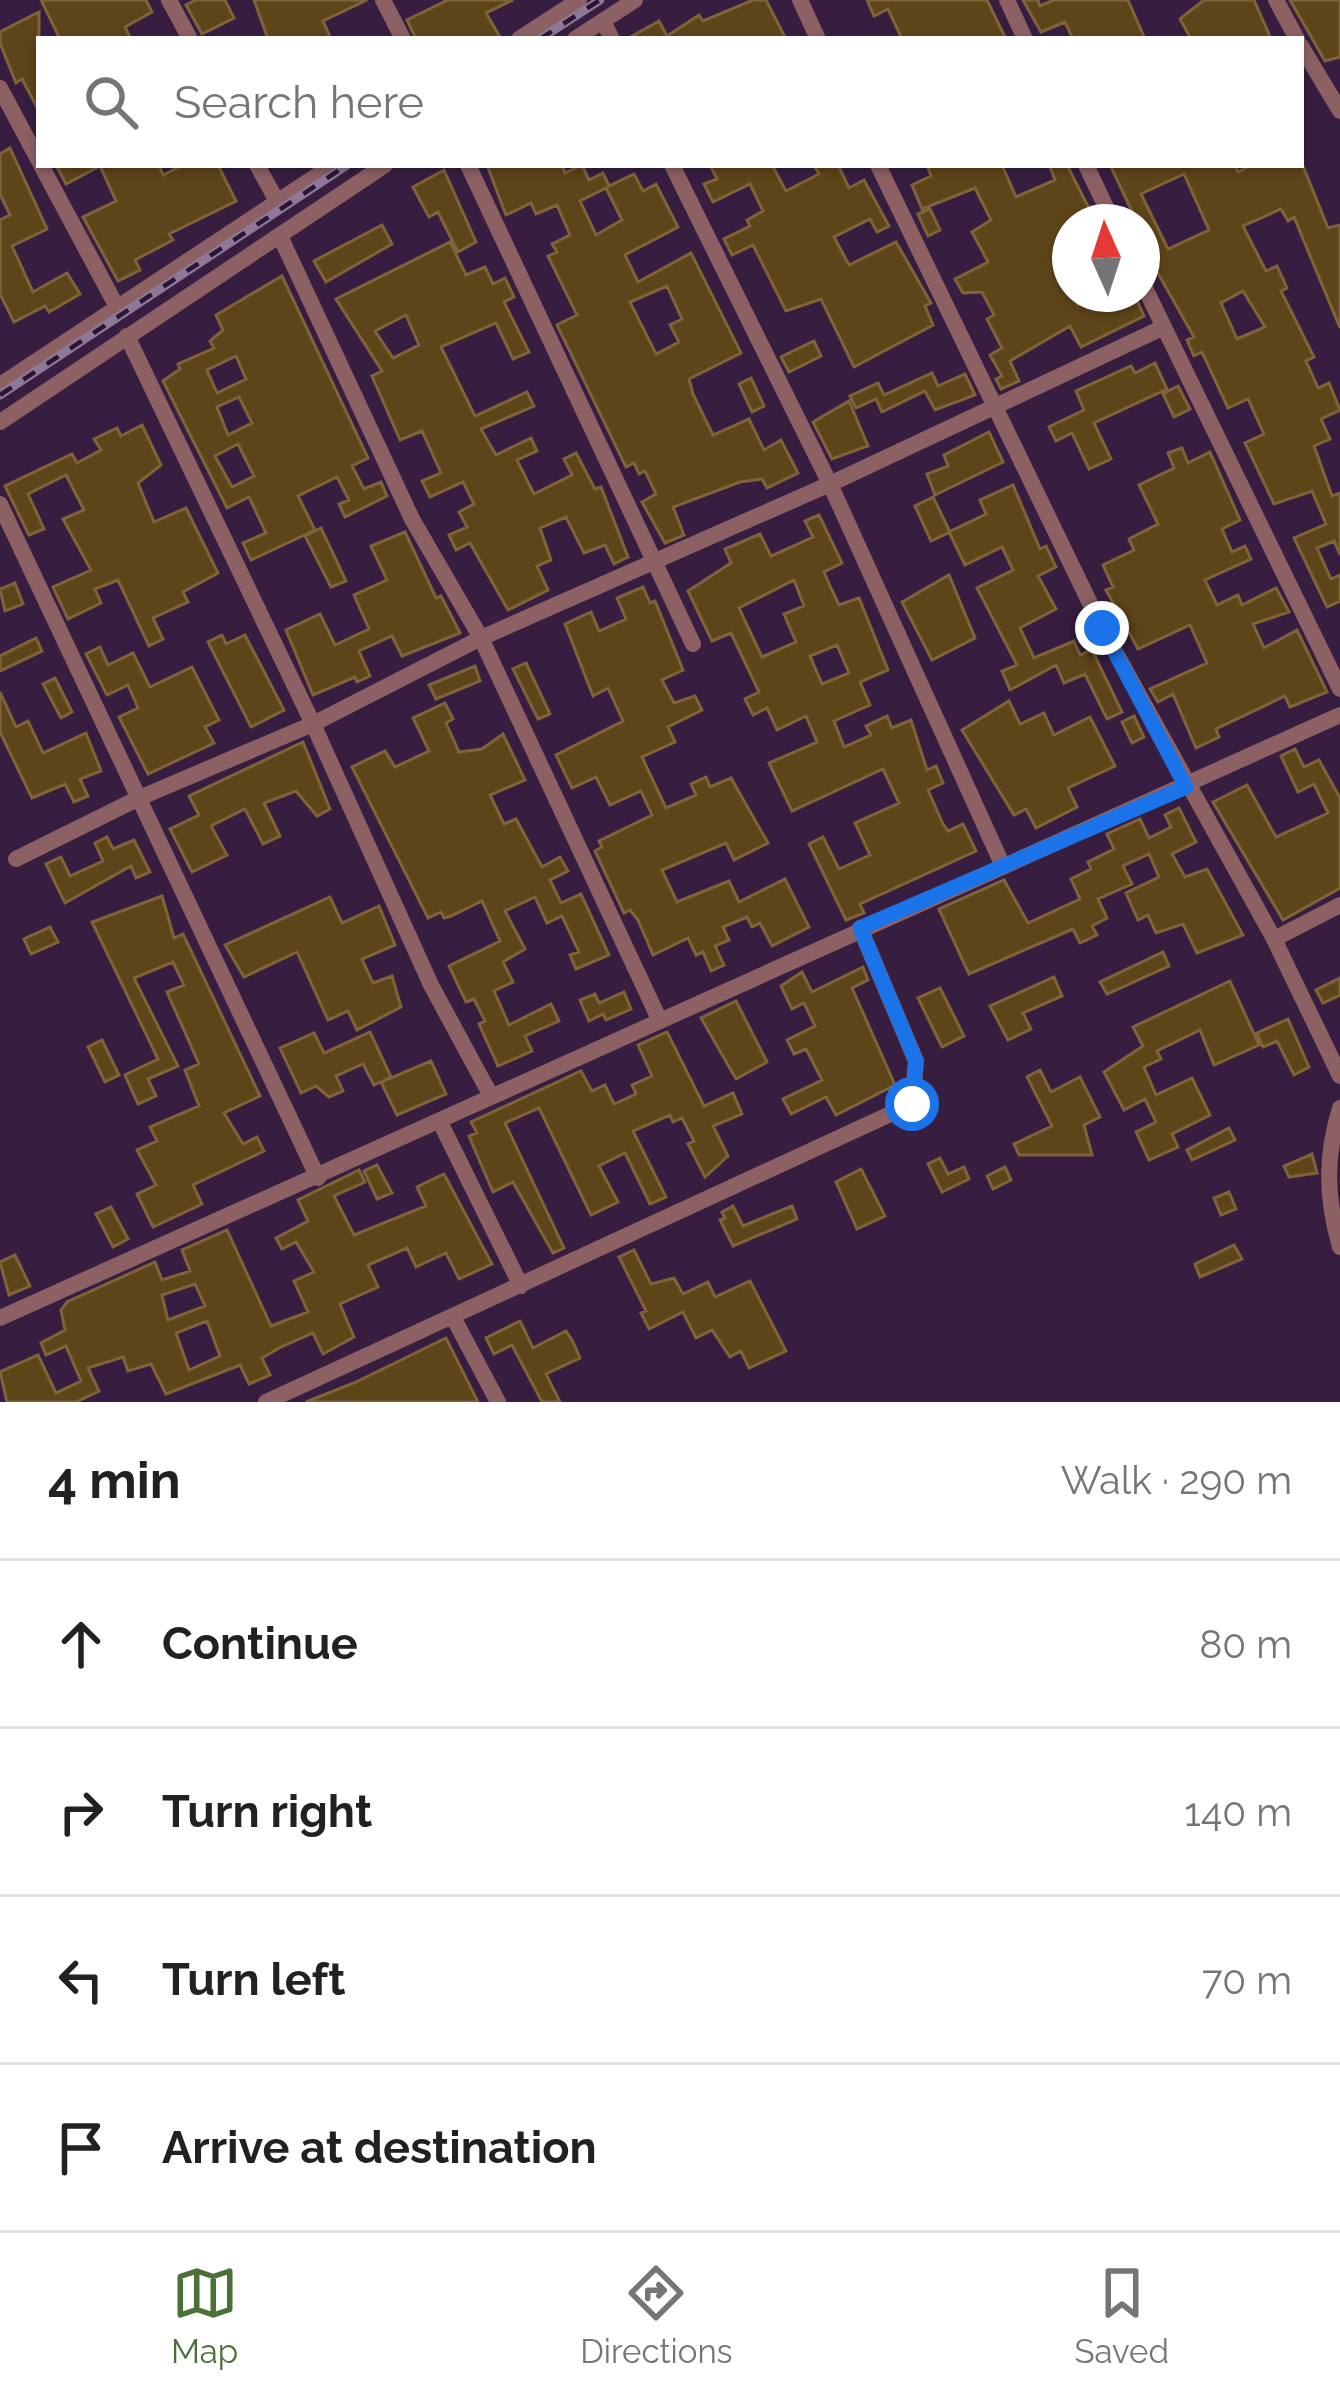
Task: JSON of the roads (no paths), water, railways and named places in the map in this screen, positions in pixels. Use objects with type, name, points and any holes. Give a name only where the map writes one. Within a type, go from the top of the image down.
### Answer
[{"type":"street","points":[[169,0],[188,36]]},
{"type":"street","points":[[383,0],[402,36]]},
{"type":"street","points":[[525,36],[579,0]]},
{"type":"street","points":[[579,36],[635,0]]},
{"type":"street","points":[[800,0],[817,36]]},
{"type":"street","points":[[1007,0],[1024,36]]},
{"type":"street","points":[[1276,0],[1296,36]]},
{"type":"street","points":[[603,20],[611,36]]},
{"type":"street","points":[[1304,50],[1340,111]]},
{"type":"street","points":[[0,88],[36,156]]},
{"type":"street","points":[[43,168],[117,307]]},
{"type":"street","points":[[259,168],[278,203]]},
{"type":"street","points":[[0,385],[329,168]]},
{"type":"street","points":[[0,422],[381,168]]},
{"type":"street","points":[[468,168],[694,644]]},
{"type":"street","points":[[673,168],[830,484],[1002,864]]},
{"type":"street","points":[[879,168],[993,406],[1186,787],[1274,939],[1340,1076]]},
{"type":"street","points":[[1087,168],[1104,204]]},
{"type":"street","points":[[280,236],[412,519],[481,638],[659,1019]]},
{"type":"street","points":[[1156,312],[1340,689]]},
{"type":"street","points":[[16,859],[137,799],[313,724],[481,638],[830,484],[1164,328]]},
{"type":"street","points":[[127,336],[313,724],[430,986],[491,1096]]},
{"type":"street","points":[[0,504],[318,1178]]},
{"type":"street","points":[[0,1318],[1340,716]]},
{"type":"street","points":[[1274,939],[1340,905]]},
{"type":"street","points":[[266,1402],[912,1104],[916,1061],[860,928]]},
{"type":"street","points":[[1340,1108],[1328,1148],[1329,1209],[1340,1247]]},
{"type":"street","points":[[440,1121],[520,1286]]},
{"type":"street","points":[[453,1317],[497,1402]]},
{"type":"railway","points":[[545,36],[600,0]]},
{"type":"railway","points":[[0,395],[342,168]]}]
